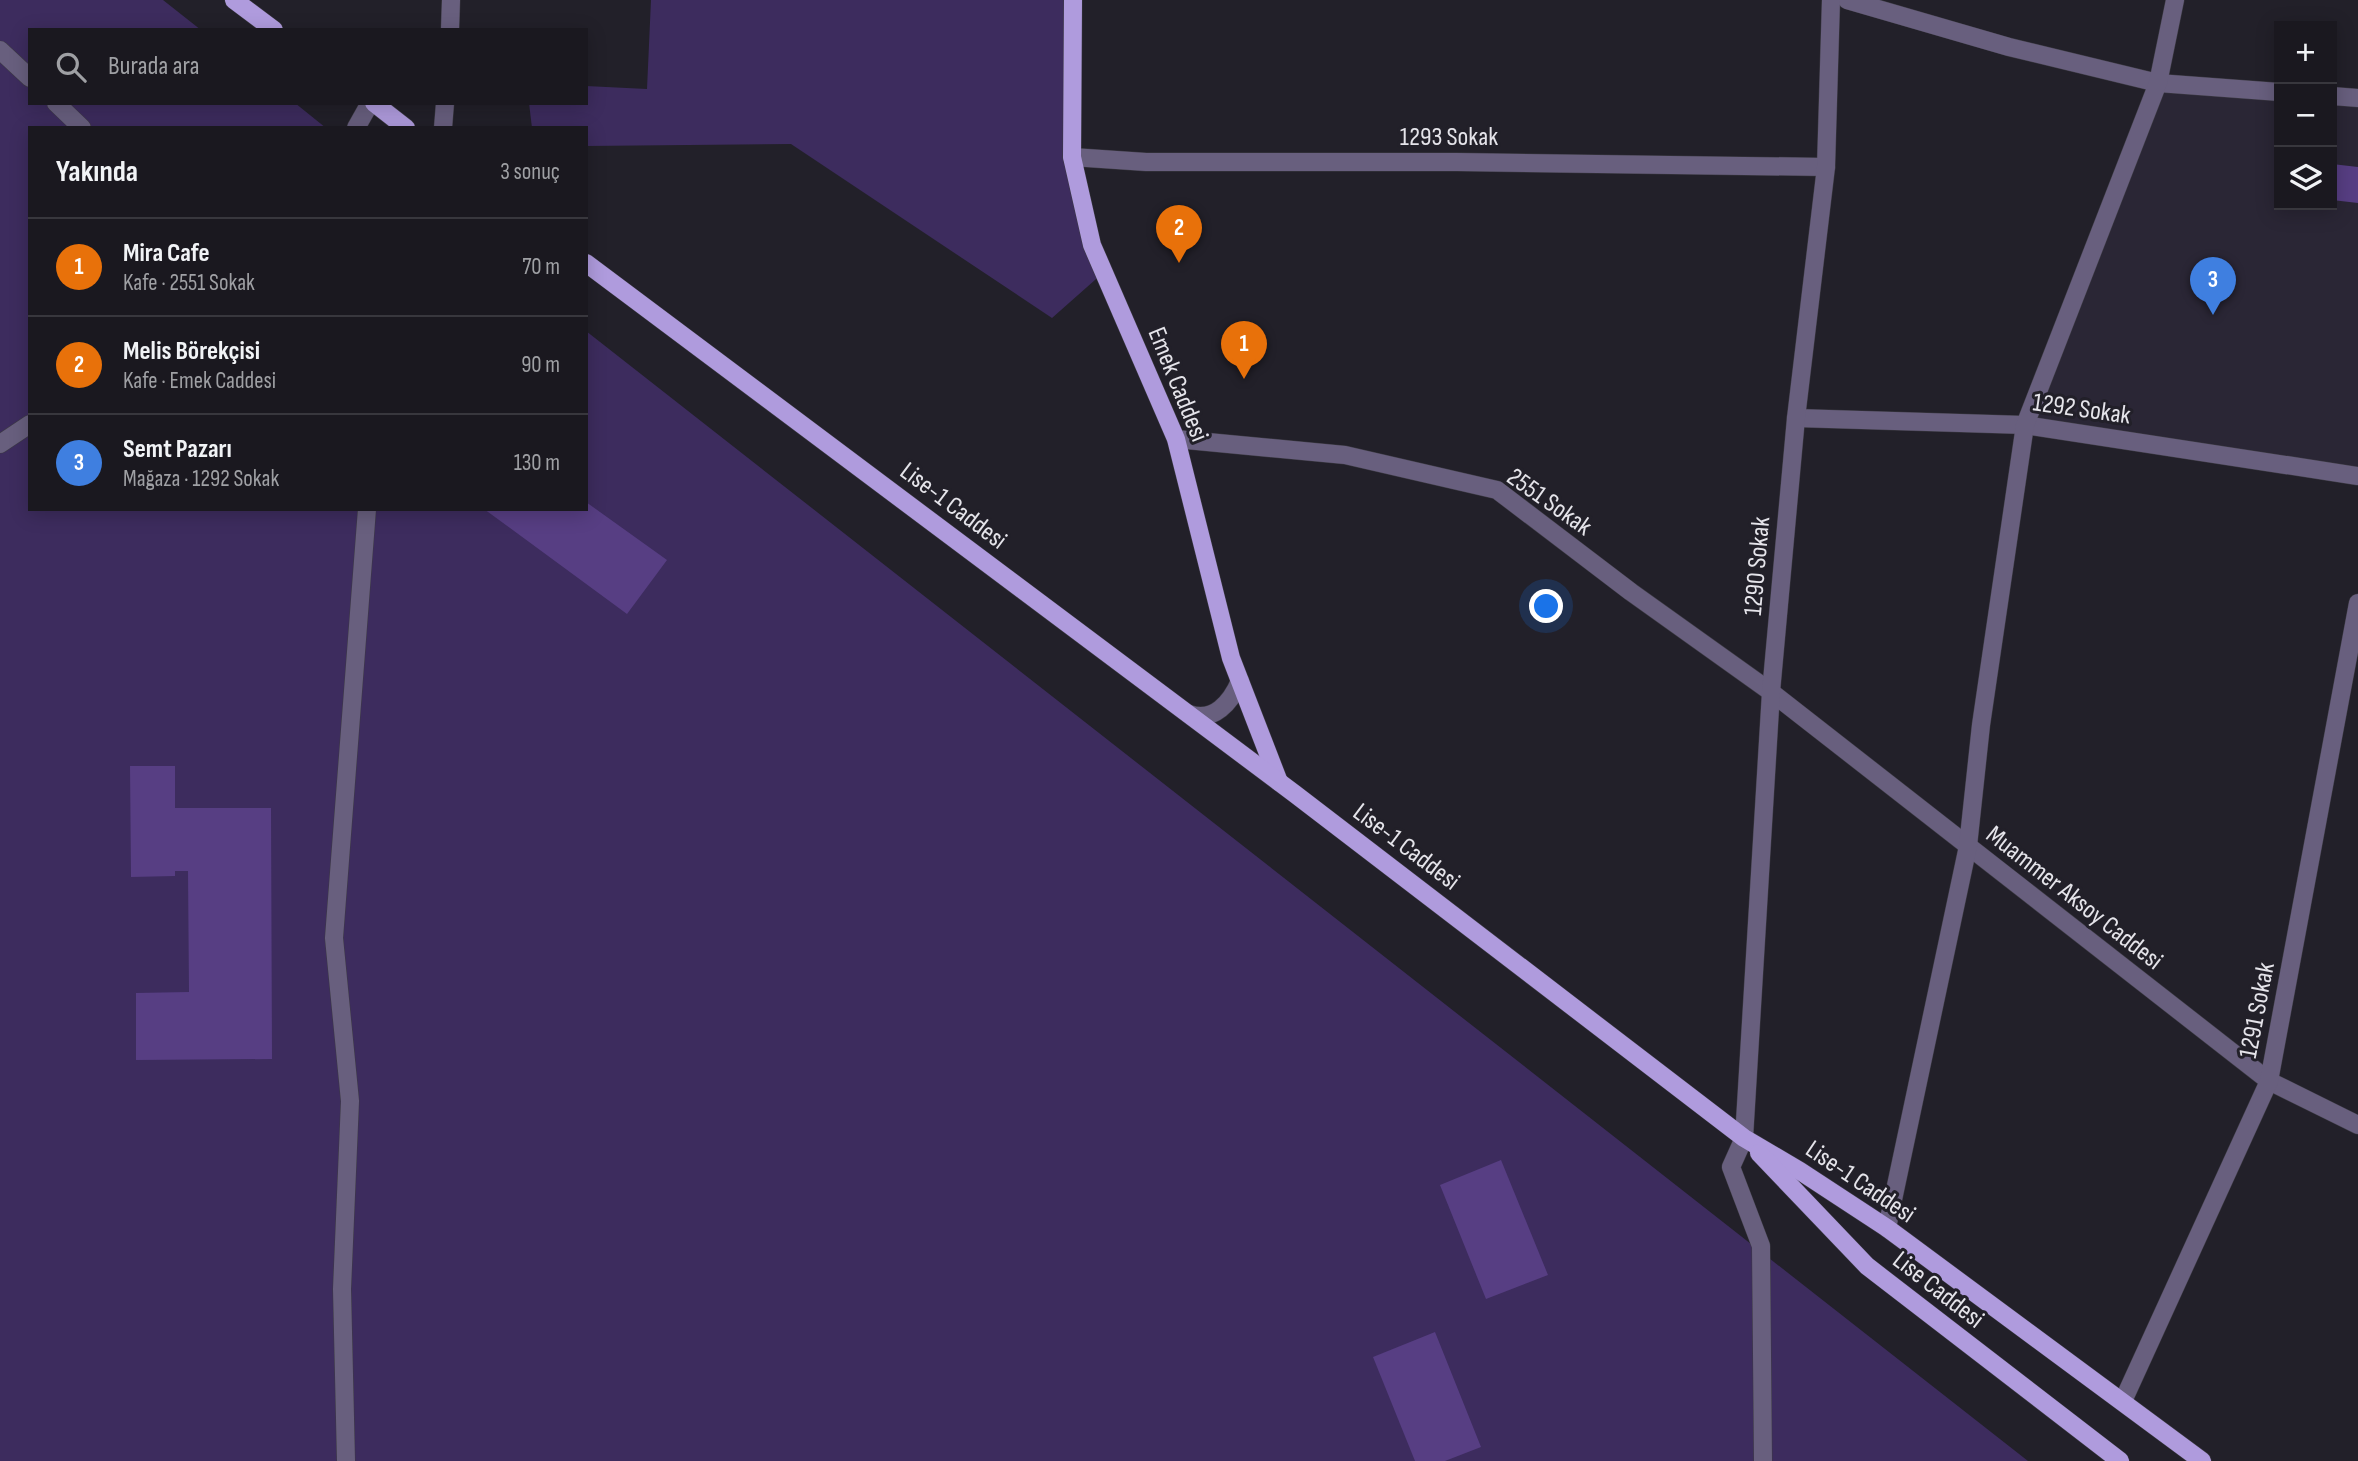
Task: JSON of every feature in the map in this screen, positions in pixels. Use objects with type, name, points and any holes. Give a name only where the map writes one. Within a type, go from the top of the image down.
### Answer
[{"type":"main road","points":[[234,0],[271,28]]},
{"type":"main road","name":"Emek Caddesi","points":[[1073,0],[1072,157],[1092,245],[1176,439],[1231,658],[1279,782]]},
{"type":"main road","points":[[375,105],[403,126]]},
{"type":"main road","name":"Lise-1 Caddesi","points":[[588,264],[1279,782],[1744,1138],[1800,1171],[1886,1228],[2202,1461]]},
{"type":"main road","name":"Lise Caddesi","points":[[1744,1138],[1867,1266],[2120,1461]]},
{"type":"street","points":[[450,28],[451,0]]},
{"type":"street","name":"1290 Sokak","points":[[1763,1461],[1761,1247],[1731,1167],[1744,1138],[1771,692],[1796,418],[1826,167],[1831,0]]},
{"type":"street","points":[[1847,0],[2009,47],[2158,83],[2274,92]]},
{"type":"street","points":[[1886,1228],[1968,846],[1981,725],[2025,425],[2158,83],[2175,0]]},
{"type":"street","points":[[0,50],[28,76]]},
{"type":"street","points":[[2337,96],[2358,98]]},
{"type":"street","points":[[58,105],[80,126]]},
{"type":"street","points":[[357,126],[371,105]]},
{"type":"street","points":[[443,126],[445,105]]},
{"type":"street","name":"1293 Sokak","points":[[1072,157],[1146,162],[1457,162],[1826,167]]},
{"type":"street","name":"1292 Sokak","points":[[1796,418],[2025,425],[2358,476]]},
{"type":"street","points":[[0,443],[28,425]]},
{"type":"street","name":"2551 Sokak","points":[[1176,439],[1345,455],[1497,490],[1631,592],[1771,692]]},
{"type":"street","points":[[346,1461],[342,1289],[349,1101],[334,938],[367,511]]},
{"type":"street","name":"1291 Sokak","points":[[2123,1401],[2269,1082],[2358,603]]},
{"type":"street","points":[[1189,714],[1200,717],[1219,711],[1235,693],[1240,681]]},
{"type":"street","name":"Muammer Aksoy Caddesi","points":[[1771,692],[2269,1082],[2358,1125]]},
{"type":"shaded area","points":[[0,0],[163,0],[198,28],[28,28],[28,105],[297,105],[324,126],[28,126],[28,511],[588,511],[588,333],[2028,1461],[0,1461]]},
{"type":"shaded area","points":[[651,0],[1073,0],[1072,157],[1104,272],[1052,318],[791,144],[588,146],[588,126],[532,126],[529,105],[588,105],[588,86],[647,89]]},
{"type":"shaded area","points":[[2158,83],[2274,92],[2274,210],[2337,210],[2337,96],[2358,98],[2358,476],[2025,425]]},
{"type":"building","points":[[2337,165],[2358,167],[2358,203],[2337,201]]},
{"type":"building","points":[[588,503],[667,560],[627,614],[487,511],[588,511]]},
{"type":"building","points":[[130,766],[175,766],[175,808],[271,808],[272,1059],[136,1060],[136,993],[189,992],[188,871],[175,871],[175,876],[131,877]]},
{"type":"building","points":[[1501,1160],[1548,1275],[1486,1299],[1440,1185]]},
{"type":"building","points":[[1435,1332],[1481,1447],[1445,1461],[1415,1461],[1373,1357]]},
{"type":"place","name":"Melis Börekçisi","points":[[1179,263]]},
{"type":"place","name":"Semt Pazarı","points":[[2213,315]]},
{"type":"place","name":"Mira Cafe","points":[[1244,379]]}]
